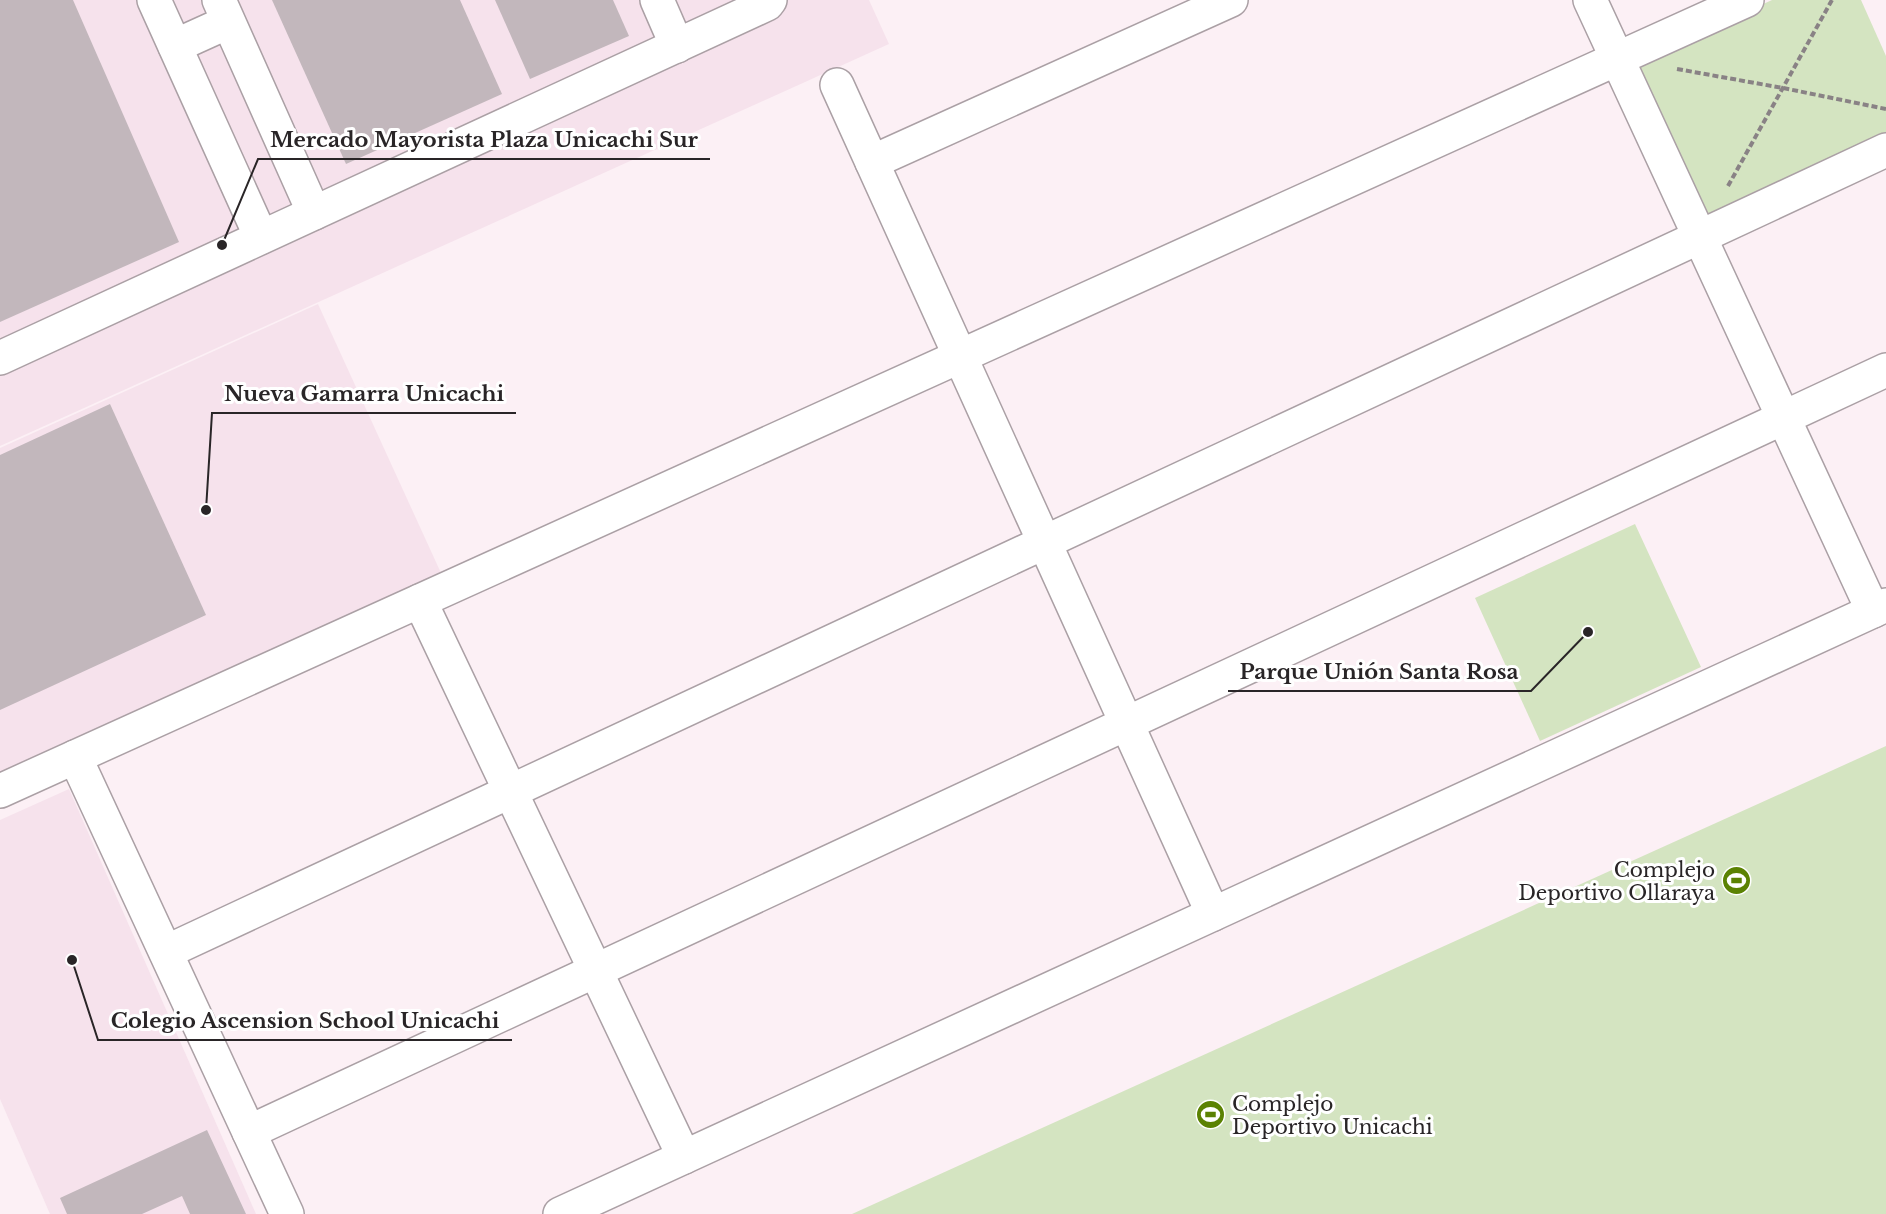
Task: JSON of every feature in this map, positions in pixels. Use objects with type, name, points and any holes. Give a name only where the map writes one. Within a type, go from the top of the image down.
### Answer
[{"type":"street","points":[[154,0],[261,237]]},
{"type":"street","points":[[657,0],[677,46]]},
{"type":"street","points":[[0,358],[677,46],[767,4],[770,0]]},
{"type":"street","points":[[872,162],[1231,0]]},
{"type":"street","points":[[560,1214],[1880,608],[1784,417],[1590,0]]},
{"type":"street","points":[[0,791],[1747,0]]},
{"type":"street","points":[[175,46],[224,11],[314,213]]},
{"type":"street","points":[[837,85],[1213,914]]},
{"type":"street","points":[[166,952],[1886,150]]},
{"type":"street","points":[[249,1132],[1886,370]]},
{"type":"street","points":[[420,601],[684,1157]]},
{"type":"street","points":[[75,757],[287,1214]]},
{"type":"path","points":[[1727,187],[1832,0]]},
{"type":"path","points":[[1676,69],[1783,88],[1886,110]]},
{"type":"shaded area","points":[[0,0],[869,0],[889,44],[0,446]]},
{"type":"shaded area","points":[[318,304],[441,573],[0,775],[0,448]]},
{"type":"shaded area","points":[[69,789],[256,1214],[50,1214],[0,1099],[0,820]]},
{"type":"green space","points":[[1772,0],[1861,0],[1886,56],[1886,134],[1704,218],[1633,64]]},
{"type":"green space","points":[[1635,524],[1701,667],[1540,741],[1475,598]]},
{"type":"green space","name":"Complejo Deportivo Ollaraya","points":[[1886,746],[1886,1214],[852,1214]]},
{"type":"building","points":[[0,0],[73,0],[179,242],[0,322]]},
{"type":"building","points":[[272,0],[460,0],[502,94],[346,164]]},
{"type":"building","points":[[495,0],[613,0],[629,36],[530,79]]},
{"type":"building","points":[[110,404],[206,615],[0,710],[0,455]]},
{"type":"building","points":[[207,1130],[246,1214],[190,1214],[182,1196],[142,1214],[67,1214],[60,1198]]},
{"type":"place","name":"Mercado Mayorista Plaza Unicachi Sur","points":[[222,245]]},
{"type":"place","name":"Nueva Gamarra Unicachi","points":[[206,510]]},
{"type":"place","name":"Parque Unión Santa Rosa","points":[[1588,632]]},
{"type":"place","name":"Complejo Deportivo Ollaraya","points":[[1736,881]]},
{"type":"place","name":"Colegio Ascension School Unicachi","points":[[72,960]]},
{"type":"place","name":"Complejo Deportivo Unicachi","points":[[1211,1115]]}]
